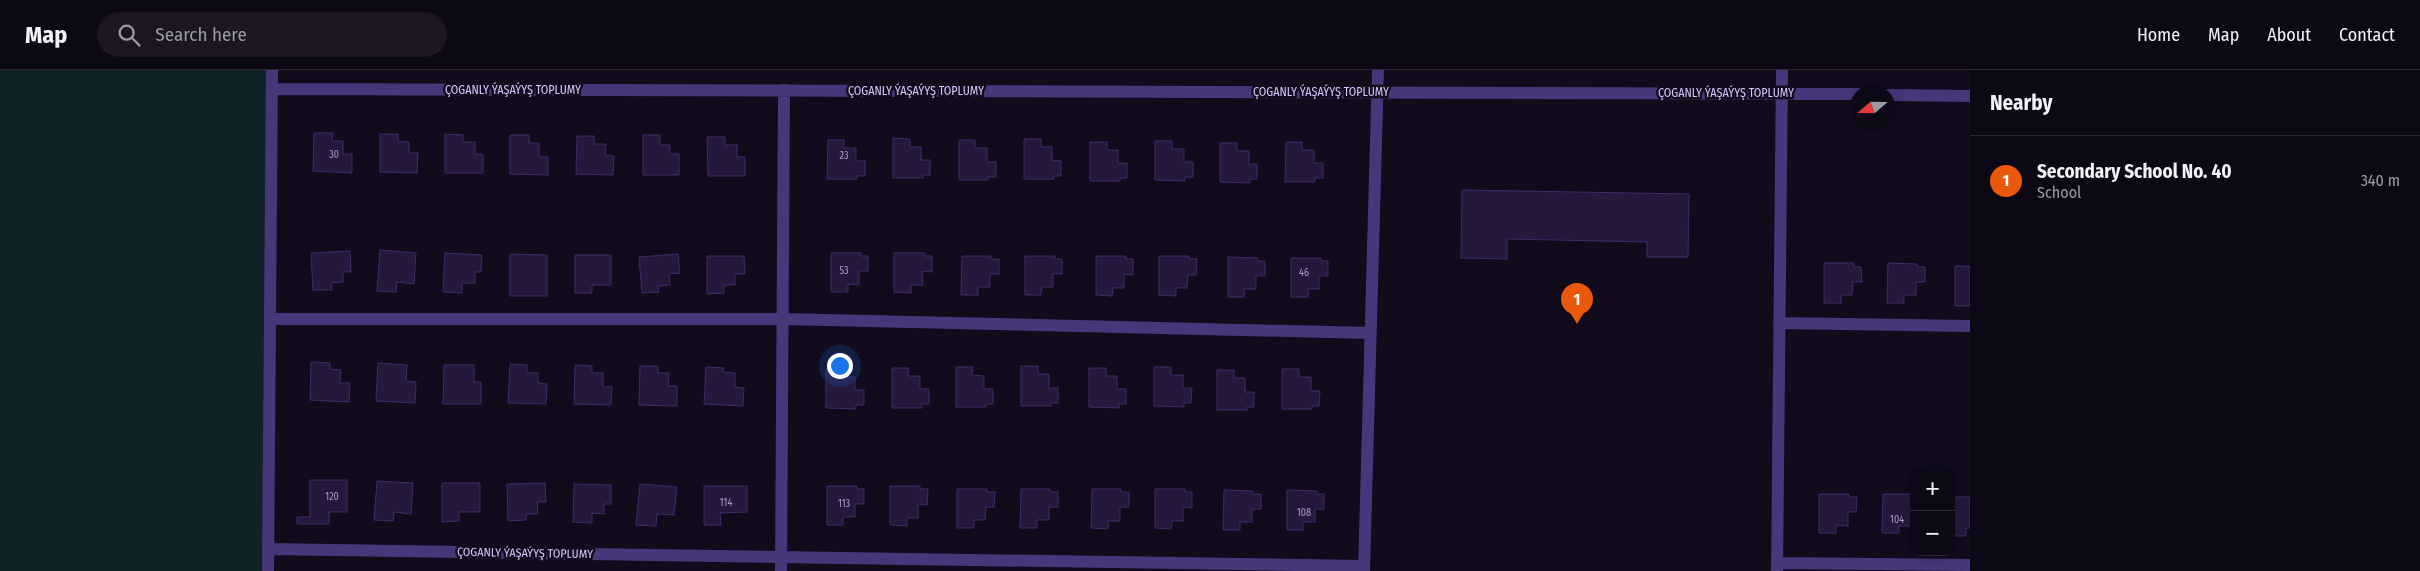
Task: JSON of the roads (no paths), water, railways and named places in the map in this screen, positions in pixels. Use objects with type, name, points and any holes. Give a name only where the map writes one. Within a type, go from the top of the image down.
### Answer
[{"type":"street","points":[[268,571],[272,70]]},
{"type":"street","points":[[1364,569],[1378,70]]},
{"type":"street","points":[[1782,70],[1777,567],[1970,565]]},
{"type":"street","name":"ÇOGANLY ÝAŞAÝYŞ TOPLUMY","points":[[272,89],[1850,94]]},
{"type":"street","points":[[781,571],[784,90]]},
{"type":"street","points":[[1895,95],[1970,96]]},
{"type":"street","points":[[270,319],[783,319],[1370,333]]},
{"type":"street","points":[[1779,323],[1970,326]]},
{"type":"street","name":"ÇOGANLY ÝAŞAÝYŞ TOPLUMY","points":[[268,549],[1364,569]]},
{"type":"place","name":"Secondary School No. 40","points":[[1577,324]]}]
